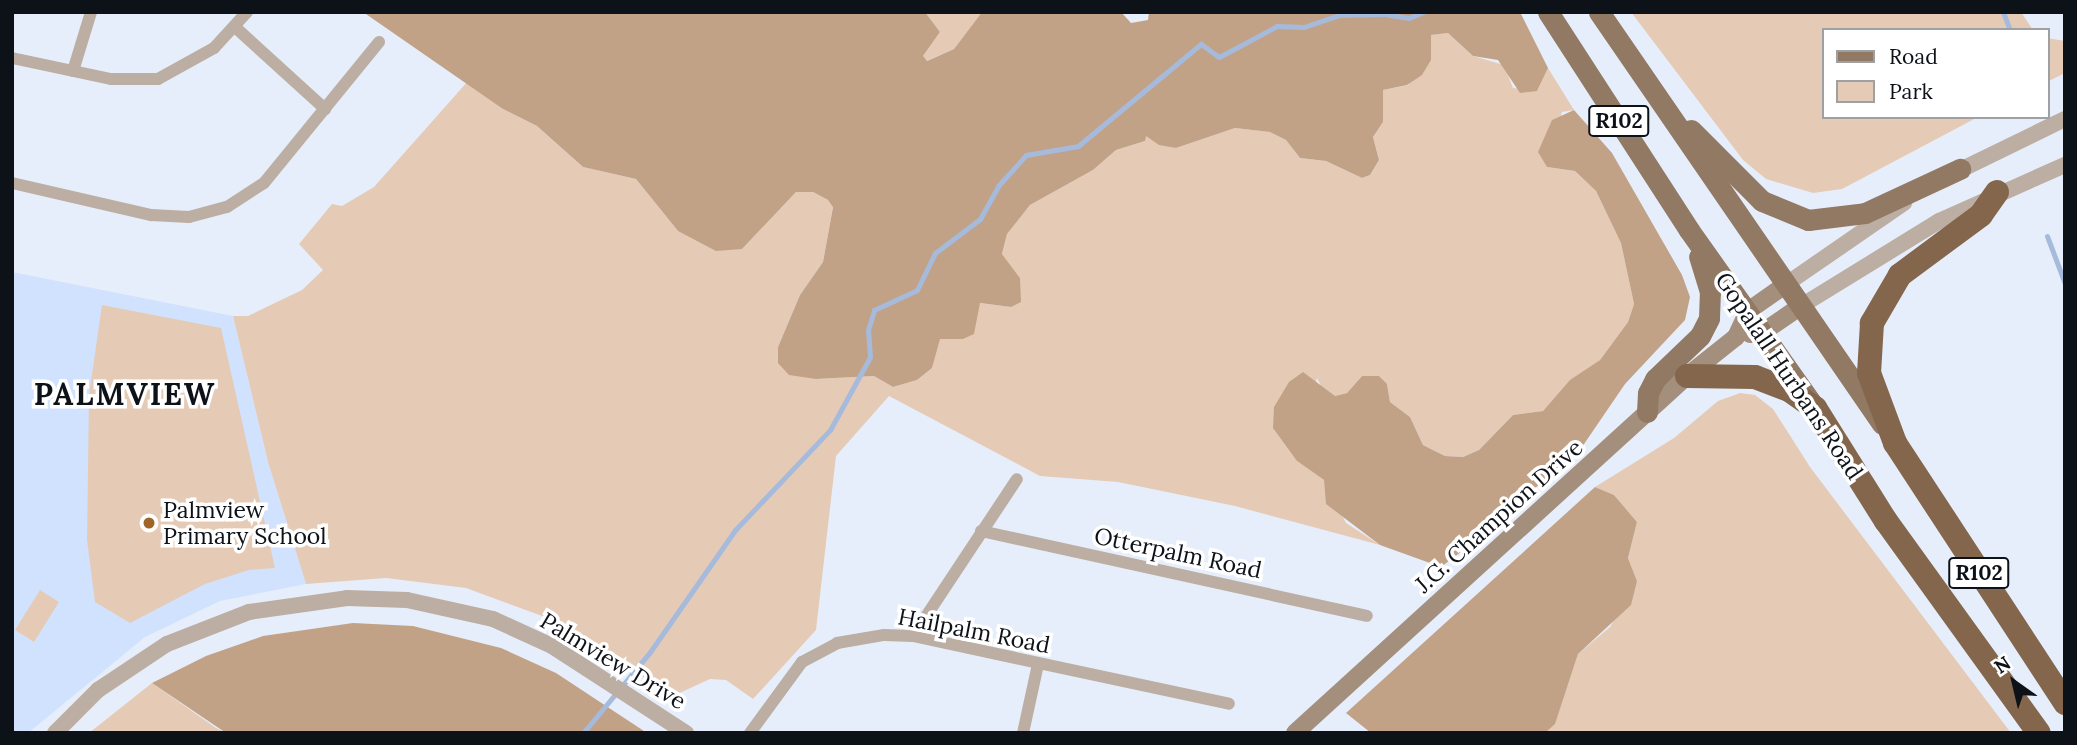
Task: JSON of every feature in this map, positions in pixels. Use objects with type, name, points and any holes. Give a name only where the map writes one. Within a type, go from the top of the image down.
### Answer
[{"type":"highway","points":[[1895,443],[1869,373],[1872,323],[1900,275],[1981,215],[1997,192]]},
{"type":"highway","points":[[1687,376],[1755,377],[1789,390],[1815,408]]},
{"type":"highway","name":"Gopalall Hurbans Road","points":[[1815,408],[1886,521],[2039,733]]},
{"type":"highway","name":"Gopalall Hurbans Road","points":[[1895,443],[2065,703]]},
{"type":"main road","name":"Gopalall Hurbans Road","points":[[1548,12],[1689,230],[1815,408]]},
{"type":"main road","name":"Gopalall Hurbans Road","points":[[1599,12],[1895,443]]},
{"type":"main road","points":[[1670,114],[1703,140],[1762,201],[1808,220],[1865,213],[1960,169]]},
{"type":"main road","points":[[1647,412],[1648,393],[1655,379],[1700,336],[1709,318],[1710,292],[1689,230]]},
{"type":"main road","points":[[1748,312],[1785,285]]},
{"type":"main road","name":"J.G. Champion Drive","points":[[1295,733],[1687,376],[1737,337],[1763,332],[1801,306]]},
{"type":"main road","name":"J.G. Champion Drive","points":[[1737,337],[1748,312]]},
{"type":"street","points":[[73,71],[91,12]]},
{"type":"street","points":[[12,58],[111,79],[158,79],[192,64],[235,27],[247,12]]},
{"type":"street","points":[[235,27],[326,109]]},
{"type":"street","points":[[12,183],[151,215],[208,213],[227,207],[264,183],[380,43]]},
{"type":"street","points":[[1785,285],[1899,206],[1960,169],[2065,119]]},
{"type":"street","name":"J.G. Champion Drive","points":[[1801,306],[1939,221],[1997,192],[2065,165]]},
{"type":"street","points":[[913,636],[1017,479]]},
{"type":"street","name":"Otterpalm Road","points":[[981,531],[1367,616]]},
{"type":"street","name":"Palmview Drive","points":[[55,733],[98,690],[167,644],[249,612],[295,602],[383,599],[459,610],[493,619],[590,668],[685,733]]},
{"type":"street","name":"Hailpalm Road","points":[[750,733],[788,678],[816,652],[860,636],[913,636],[1229,704]]},
{"type":"street","points":[[1023,733],[1038,664]]},
{"type":"shaded area","points":[[363,12],[925,12],[940,32],[923,56],[927,61],[954,49],[982,12],[1121,12],[1131,23],[1148,20],[1149,12],[1520,12],[1548,68],[1537,91],[1520,93],[1498,60],[1473,56],[1448,33],[1431,35],[1431,60],[1422,75],[1407,85],[1383,90],[1383,122],[1373,137],[1379,160],[1370,175],[1362,178],[1326,161],[1300,158],[1286,140],[1270,132],[1235,128],[1176,148],[1159,145],[1146,136],[1145,141],[1116,150],[1093,170],[1030,205],[1007,234],[1002,254],[1020,278],[1021,302],[1011,307],[980,303],[974,334],[963,339],[940,339],[932,368],[917,380],[893,387],[874,376],[816,379],[789,375],[778,363],[778,347],[800,295],[823,262],[833,207],[828,200],[813,192],[796,192],[742,249],[716,251],[678,231],[636,179],[583,167],[537,126],[503,109]]},
{"type":"shaded area","points":[[1574,110],[1612,153],[1682,275],[1690,297],[1685,320],[1625,384],[1582,447],[1490,530],[1441,567],[1380,545],[1326,504],[1324,480],[1297,461],[1273,428],[1274,407],[1289,382],[1303,372],[1335,396],[1347,393],[1362,376],[1379,376],[1387,384],[1390,402],[1410,417],[1423,445],[1445,456],[1463,457],[1479,450],[1513,415],[1543,411],[1570,380],[1600,360],[1628,322],[1634,304],[1621,243],[1596,191],[1575,171],[1547,167],[1538,152],[1552,120]]},
{"type":"shaded area","name":"Palmview Primary School","points":[[12,272],[233,316],[268,462],[306,584],[220,601],[145,637],[28,733],[12,733]]},
{"type":"shaded area","points":[[1595,487],[1614,495],[1637,522],[1628,558],[1637,581],[1631,605],[1578,654],[1555,724],[1545,733],[1371,733],[1346,713]]},
{"type":"shaded area","points":[[353,623],[413,626],[501,648],[556,673],[647,733],[226,733],[152,683],[206,656],[263,636]]},
{"type":"green space","points":[[925,12],[982,12],[954,49],[926,61],[923,56],[940,32]]},
{"type":"green space","points":[[1631,12],[2021,12],[2032,28],[1822,28],[1822,119],[1974,119],[1842,189],[1813,193],[1766,179],[1743,160]]},
{"type":"green space","points":[[1448,33],[1473,56],[1504,65],[1513,88],[1537,91],[1548,68],[1574,110],[1562,112],[1547,167],[1575,171],[1596,191],[1621,242],[1634,304],[1628,322],[1600,360],[1570,381],[1543,411],[1513,415],[1479,450],[1463,457],[1445,456],[1423,445],[1410,417],[1390,402],[1387,384],[1362,376],[1347,393],[1335,396],[1323,390],[1317,378],[1297,461],[1324,480],[1346,523],[1380,545],[1235,506],[1118,482],[1040,476],[889,396],[836,456],[816,630],[753,699],[726,680],[710,679],[673,696],[553,620],[466,588],[386,578],[306,584],[268,462],[233,316],[248,316],[302,290],[323,270],[299,244],[332,204],[342,206],[374,187],[468,81],[503,109],[537,126],[583,167],[636,179],[678,231],[742,249],[796,192],[813,192],[828,200],[833,206],[823,262],[800,295],[778,347],[816,379],[874,376],[893,387],[917,380],[932,368],[939,339],[963,339],[979,303],[1011,307],[1020,278],[1002,254],[1007,234],[1030,205],[1093,170],[1116,150],[1145,141],[1145,135],[1176,148],[1235,128],[1271,132],[1286,140],[1300,158],[1326,161],[1362,178],[1370,175],[1379,160],[1373,137],[1383,122],[1383,90],[1408,85],[1431,60],[1430,35]]},
{"type":"green space","points":[[2049,38],[2065,41],[2065,73],[2049,81]]},
{"type":"green space","points":[[102,305],[221,328],[275,568],[249,570],[205,584],[130,623],[95,602],[87,540],[89,395]]},
{"type":"green space","points":[[1740,393],[1755,395],[1773,409],[1810,467],[2011,733],[1545,733],[1555,723],[1578,654],[1610,627],[1637,581],[1628,558],[1637,522],[1614,495],[1595,487],[1674,438],[1718,401]]},
{"type":"green space","points":[[40,590],[59,602],[34,642],[15,630]]},
{"type":"green space","points":[[152,683],[216,728],[226,733],[89,733]]},
{"type":"waterway","points":[[583,733],[650,652],[735,530],[830,430],[870,357],[868,330],[874,310],[917,290],[935,253],[980,219],[998,186],[1026,155],[1078,146],[1201,44],[1219,57],[1277,26],[1304,27],[1338,15],[1384,14],[1409,18],[1423,12]]},
{"type":"waterway","points":[[2003,12],[2009,28]]},
{"type":"waterway","points":[[2047,236],[2065,284]]},
{"type":"place","name":"Palmview Primary School","points":[[149,523]]},
{"type":"district","name":"PALMVIEW","points":[[125,394]]}]
